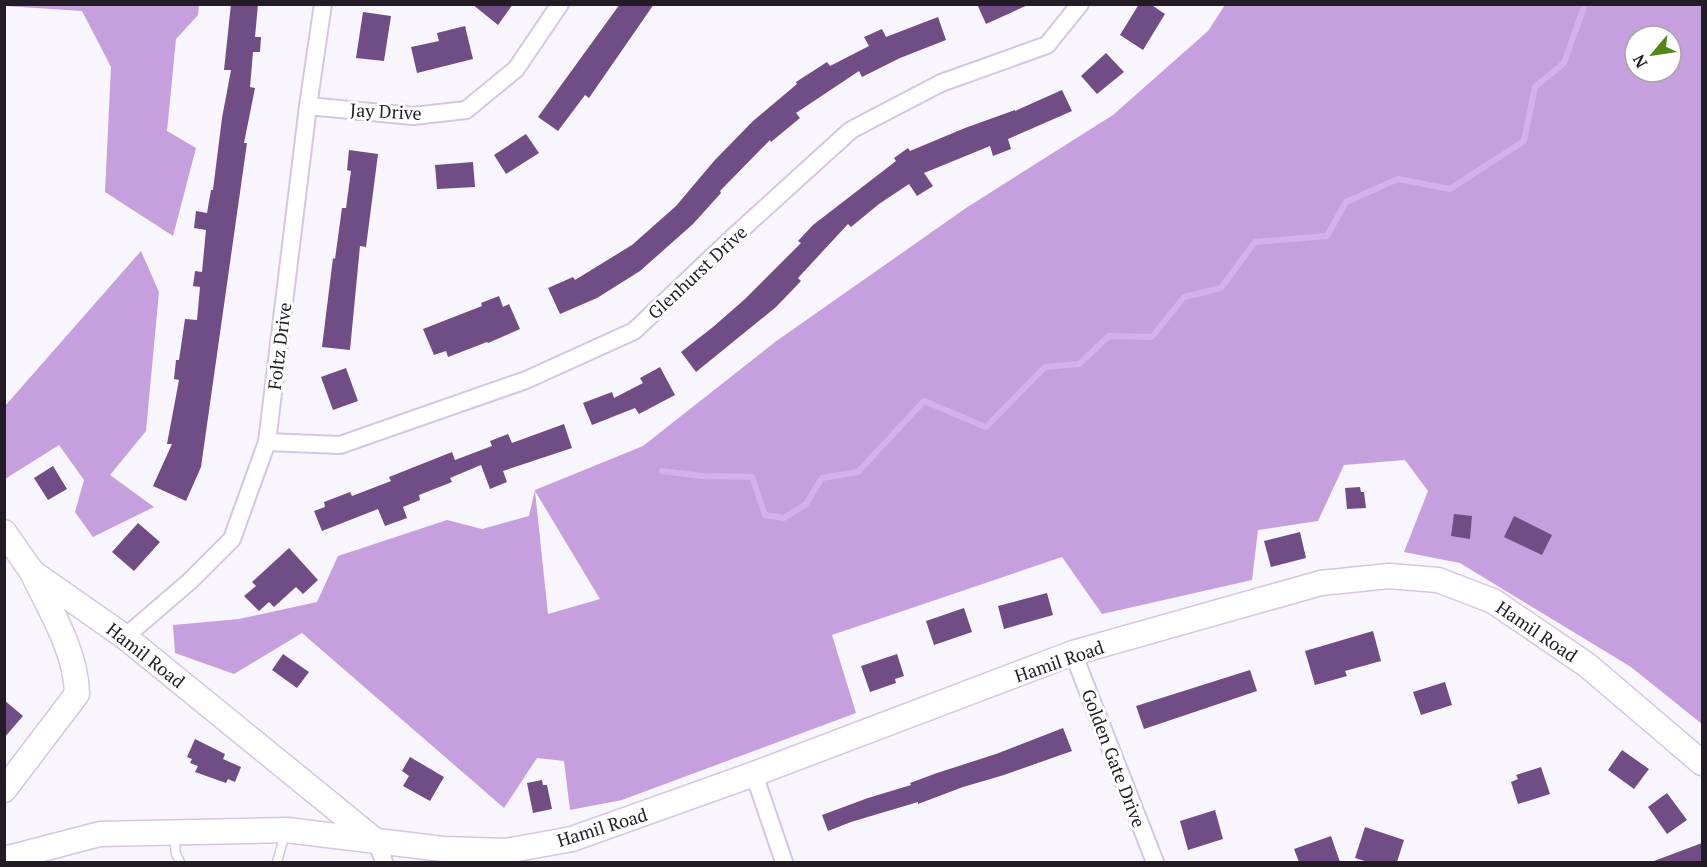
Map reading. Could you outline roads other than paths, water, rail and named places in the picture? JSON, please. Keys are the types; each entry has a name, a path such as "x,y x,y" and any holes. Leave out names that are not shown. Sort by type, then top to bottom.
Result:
{"street":[{"name":"Foltz Drive","path":"126,637 190,581 232,539 267,442 308,106 323,4"},
{"name":"Jay Drive","path":"308,106 413,116 466,110 516,69 560,4"},
{"name":"Glenhurst Drive","path":"267,442 340,445 526,380 634,331 851,130 941,83 1047,45 1080,4"},
{"name":"Hamil Road","path":"4,532 32,572 126,637 380,852"},
{"path":"4,790 77,694 77,676 70,651 32,572"},
{"name":"Hamil Road","path":"4,859 100,834 286,830 380,852 443,849 506,851 572,839 754,774 1074,653 1321,583 1389,576 1438,580 1493,601 1587,665 1702,763"},
{"name":"Golden Gate Drive","path":"1074,653 1155,862"},
{"path":"754,774 784,862"}],"lane":[{"path":"277,862 286,830"},
{"path":"173,833 176,854 180,862"}],"waterway":[{"path":"662,471 703,476 752,477 765,515 784,518 806,504 822,478 858,472 924,401 986,427 1045,367 1079,364 1109,336 1152,337 1184,297 1221,288 1255,242 1327,236 1346,202 1398,179 1450,189 1524,141 1535,87 1564,63 1585,4"}]}
